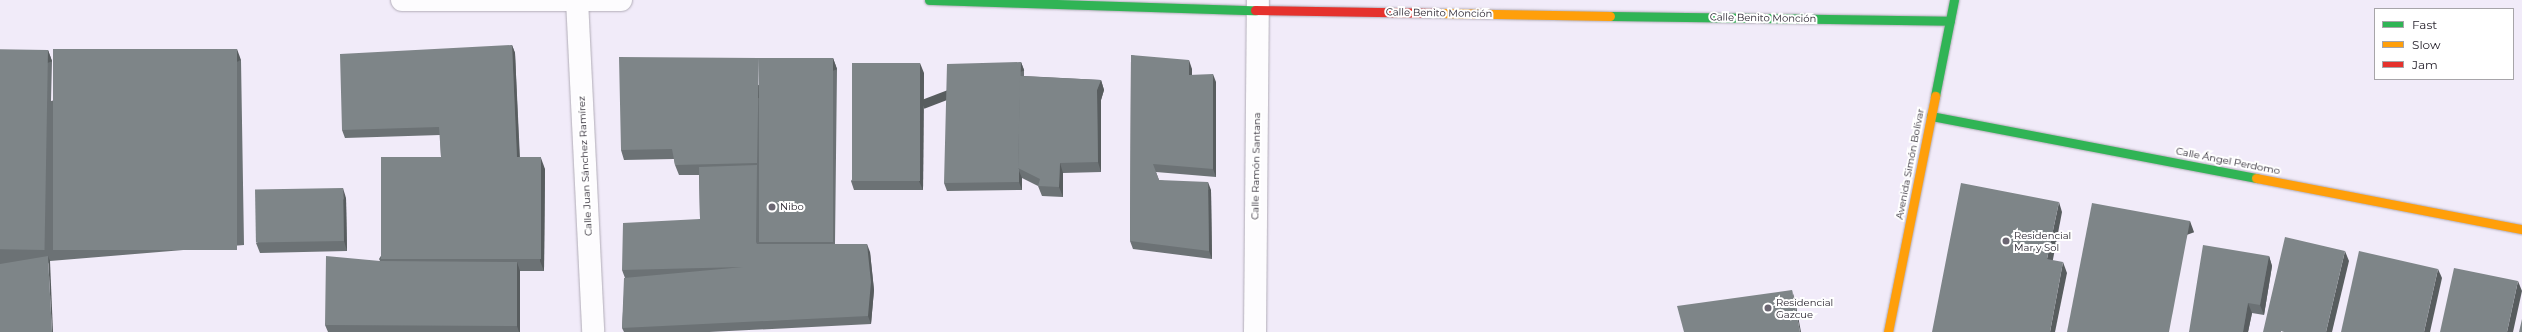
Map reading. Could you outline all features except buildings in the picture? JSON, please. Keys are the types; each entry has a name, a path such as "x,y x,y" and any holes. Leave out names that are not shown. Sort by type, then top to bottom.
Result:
{"street":[{"path":"402,0 621,0"},
{"name":"Calle Benito Monción","path":"929,0 1258,5 1950,21"},
{"name":"Avenida Simón Bolívar","path":"1888,332 1954,0"},
{"name":"Calle Juan Sánchez Ramírez","path":"577,1 593,332"},
{"name":"Calle Ramón Santana","path":"1255,332 1258,5"},
{"name":"Calle Ángel Perdomo","path":"1930,116 2522,229"}],"traffic: fast":[{"path":"929,0 1255,10"},
{"path":"1935,96 1954,0"},
{"path":"1610,16 1950,21"},
{"path":"1931,116 2256,178"}],"traffic: slow":[{"path":"1439,13 1610,16"},
{"path":"1888,332 1935,96"},
{"path":"2256,178 2522,229"}],"traffic: jam":[{"path":"1255,10 1439,13"}],"place":[{"name":"Nibo","path":"772,207"},
{"name":"Residencial Mar y Sol","path":"2006,241"},
{"name":"Residencial Gazcue","path":"1768,308"}]}
